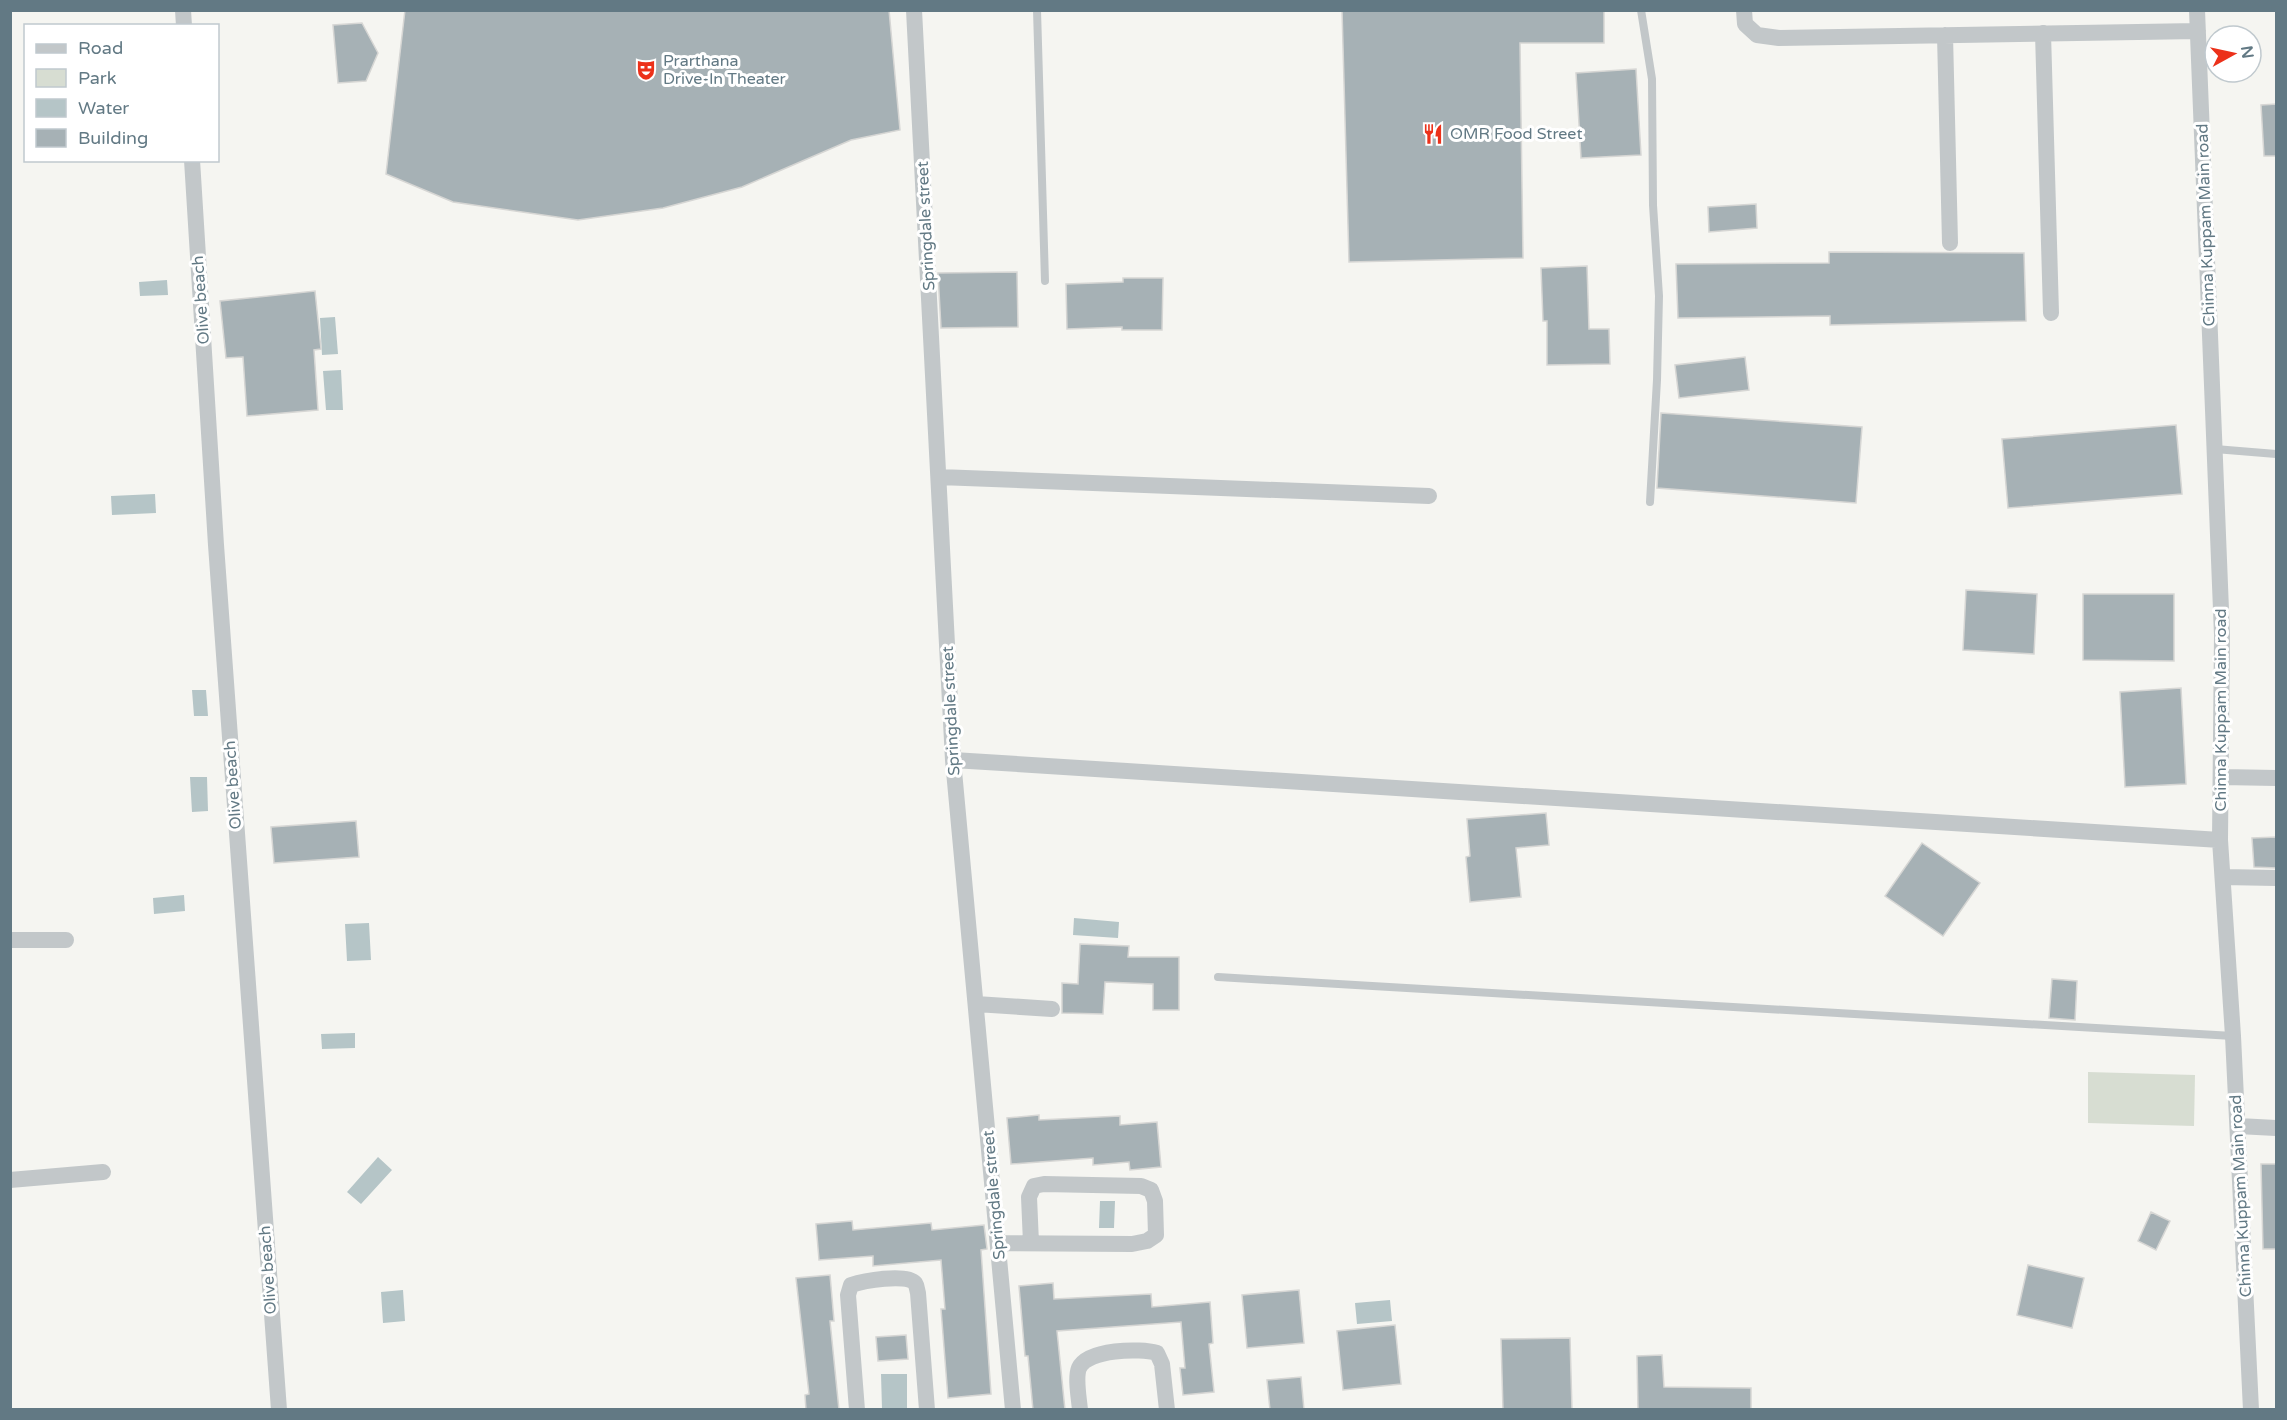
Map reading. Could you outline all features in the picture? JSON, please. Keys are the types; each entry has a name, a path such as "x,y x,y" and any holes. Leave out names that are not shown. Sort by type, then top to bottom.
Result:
{"street":[{"name":"Springdale street","path":"914,10 953,760 1013,1410"},
{"path":"1744,10 1745,24 1757,35 1779,38 2198,31"},
{"name":"Chinna Kuppam Main road","path":"2197,10 2222,635 2220,840 2238,1126 2251,1410"},
{"path":"2043,33 2051,313"},
{"path":"1945,35 1950,243"},
{"name":"Olive beach","path":"192,162 216,545 279,1410"},
{"path":"939,477 1429,496"},
{"path":"953,760 2220,840"},
{"path":"2222,777 2277,778"},
{"path":"2223,877 2277,878"},
{"path":"10,940 66,940"},
{"path":"976,1004 1052,1009"},
{"path":"2238,1126 2277,1128"},
{"path":"10,1180 103,1172"},
{"path":"998,1243 1132,1244 1148,1241 1156,1235 1155,1201 1151,1190 1141,1186 1044,1184 1034,1186 1029,1197 1031,1243"},
{"path":"857,1410 848,1295 850,1285 861,1281 905,1278 915,1283 918,1293 927,1410"},
{"path":"1080,1410 1078,1370 1084,1361 1094,1355 1146,1349 1157,1353 1162,1365 1167,1410"}],"lane":[{"path":"1037,10 1045,280"},
{"path":"1641,10 1652,79 1653,205 1659,296 1658,380 1650,502"},
{"path":"2214,449 2277,454"},
{"path":"1218,977 2233,1036"}],"green space":[{"path":"2088,1072 2195,1075 2194,1126 2088,1123"}],"water":[{"path":"167,280 168,295 140,296 139,282"},
{"path":"335,317 338,354 322,355 320,318"},
{"path":"341,370 343,410 326,410 323,371"},
{"path":"155,494 156,513 112,515 111,496"},
{"path":"192,690 206,690 208,716 194,716"},
{"path":"190,777 207,777 208,811 192,812"},
{"path":"184,895 185,911 154,914 153,898"},
{"path":"1074,918 1119,922 1118,938 1073,935"},
{"path":"369,923 371,960 347,961 345,924"},
{"path":"355,1033 355,1048 322,1049 321,1034"},
{"path":"378,1157 392,1170 361,1204 347,1192"},
{"path":"1100,1201 1115,1201 1114,1228 1099,1228"},
{"path":"403,1290 405,1321 383,1323 381,1292"},
{"path":"1390,1300 1392,1321 1357,1324 1355,1303"},
{"path":"881,1374 907,1374 907,1409 882,1409"}],"building":[{"name":"Prarthana Drive-In Theater","path":"405,10 889,10 900,130 851,140 742,187 663,208 578,220 453,202 386,174"},
{"name":"OMR Food Street","path":"1342,10 1604,10 1604,43 1520,43 1523,258 1349,262"},
{"path":"362,23 378,53 366,81 338,83 333,25"},
{"path":"1636,69 1641,155 1581,158 1576,73"},
{"path":"2277,104 2277,156 2264,156 2261,105"},
{"path":"1756,204 1757,228 1709,232 1708,207"},
{"path":"1829,252 2024,253 2026,321 1830,325 1830,316 1678,318 1676,264 1829,263"},
{"path":"1587,266 1589,329 1609,329 1610,364 1547,365 1547,321 1543,321 1541,268"},
{"path":"1017,272 1018,327 941,328 938,273"},
{"path":"1123,278 1163,278 1162,330 1122,330 1122,327 1067,329 1066,284 1123,282"},
{"path":"315,291 321,349 314,350 318,410 247,416 243,357 226,358 220,301"},
{"path":"1745,357 1749,390 1679,398 1675,365"},
{"path":"1661,413 1862,427 1856,503 1657,488"},
{"path":"2176,425 2182,494 2008,508 2002,439"},
{"path":"1966,590 2037,594 2034,654 1963,650"},
{"path":"2083,594 2174,594 2174,661 2083,660"},
{"path":"2181,688 2186,784 2125,787 2120,692"},
{"path":"1546,813 1549,845 1516,848 1521,897 1470,902 1466,857 1470,856 1467,819"},
{"path":"356,821 359,857 274,863 271,827"},
{"path":"2277,837 2277,868 2254,867 2252,838"},
{"path":"1922,843 1980,883 1943,936 1885,896"},
{"path":"1080,944 1129,946 1128,957 1179,957 1179,1010 1153,1010 1153,984 1105,982 1103,1014 1062,1013 1062,983 1078,984"},
{"path":"2052,979 2077,981 2075,1020 2049,1018"},
{"path":"1039,1115 1039,1120 1120,1116 1120,1125 1157,1122 1161,1167 1130,1170 1129,1162 1093,1165 1093,1158 1011,1164 1007,1118"},
{"path":"2261,1164 2277,1164 2277,1249 2263,1249"},
{"path":"2151,1212 2170,1221 2156,1250 2138,1241"},
{"path":"852,1221 853,1230 931,1223 932,1230 984,1225 987,1249 981,1250 991,1394 948,1398 941,1309 945,1309 941,1260 873,1266 873,1256 819,1260 816,1224"},
{"path":"2028,1265 2084,1278 2072,1328 2017,1315"},
{"path":"830,1275 834,1321 830,1321 839,1410 806,1410 805,1395 809,1394 796,1278"},
{"path":"1053,1283 1054,1299 1151,1294 1152,1307 1210,1302 1213,1343 1209,1344 1214,1392 1183,1395 1180,1368 1185,1368 1181,1322 1057,1331 1065,1410 1033,1410 1028,1356 1025,1356 1019,1286"},
{"path":"1299,1290 1304,1343 1247,1348 1242,1295"},
{"path":"1395,1325 1401,1384 1343,1390 1337,1331"},
{"path":"906,1335 908,1359 878,1361 876,1337"},
{"path":"1570,1338 1572,1410 1503,1410 1501,1339"},
{"path":"1662,1355 1664,1387 1751,1388 1751,1410 1638,1410 1637,1356"},
{"path":"1301,1377 1304,1410 1270,1410 1267,1380"}],"place":[{"name":"Prarthana Drive-In Theater","path":"646,70"},
{"name":"OMR Food Street","path":"1433,134"}]}
